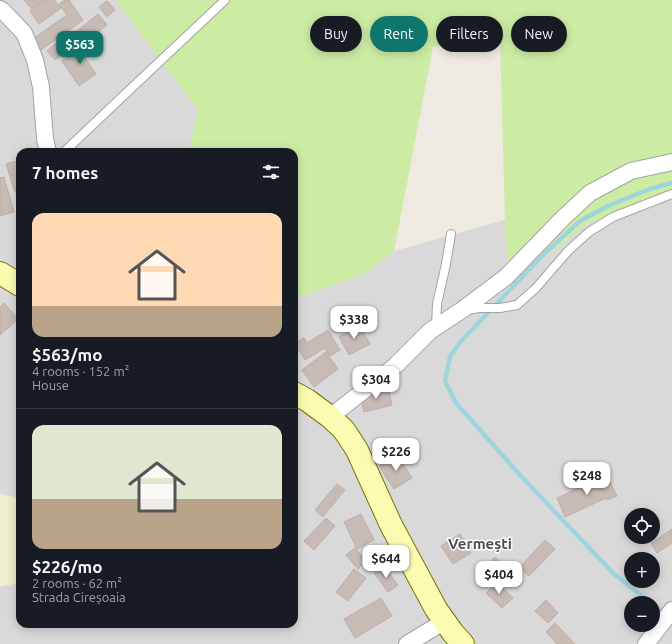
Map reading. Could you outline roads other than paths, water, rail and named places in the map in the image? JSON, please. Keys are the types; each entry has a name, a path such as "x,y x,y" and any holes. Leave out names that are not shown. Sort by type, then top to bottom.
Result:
{"street":[{"path":"0,9 24,32 35,60 41,86 47,148"},
{"path":"330,417 395,366 430,331 462,310 506,277 562,219 590,193 631,171 672,162"},
{"path":"0,273 16,283"},
{"path":"298,395 330,417 343,429 357,450 406,553 436,609 463,644"},
{"path":"646,644 667,616"},
{"path":"408,644 445,621"}],"lane":[{"path":"68,148 225,0"},
{"path":"462,310 500,308 518,305 536,288 568,251 588,232 613,217 672,194"},
{"path":"436,327 438,304 451,234"}],"waterway":[{"path":"642,596 614,574 520,475 456,403 445,381 450,357 461,341 544,254 580,221 610,205 650,189 672,183"},
{"path":"660,610 666,615"}],"district":[{"name":"Vermești","path":"480,544"}]}
